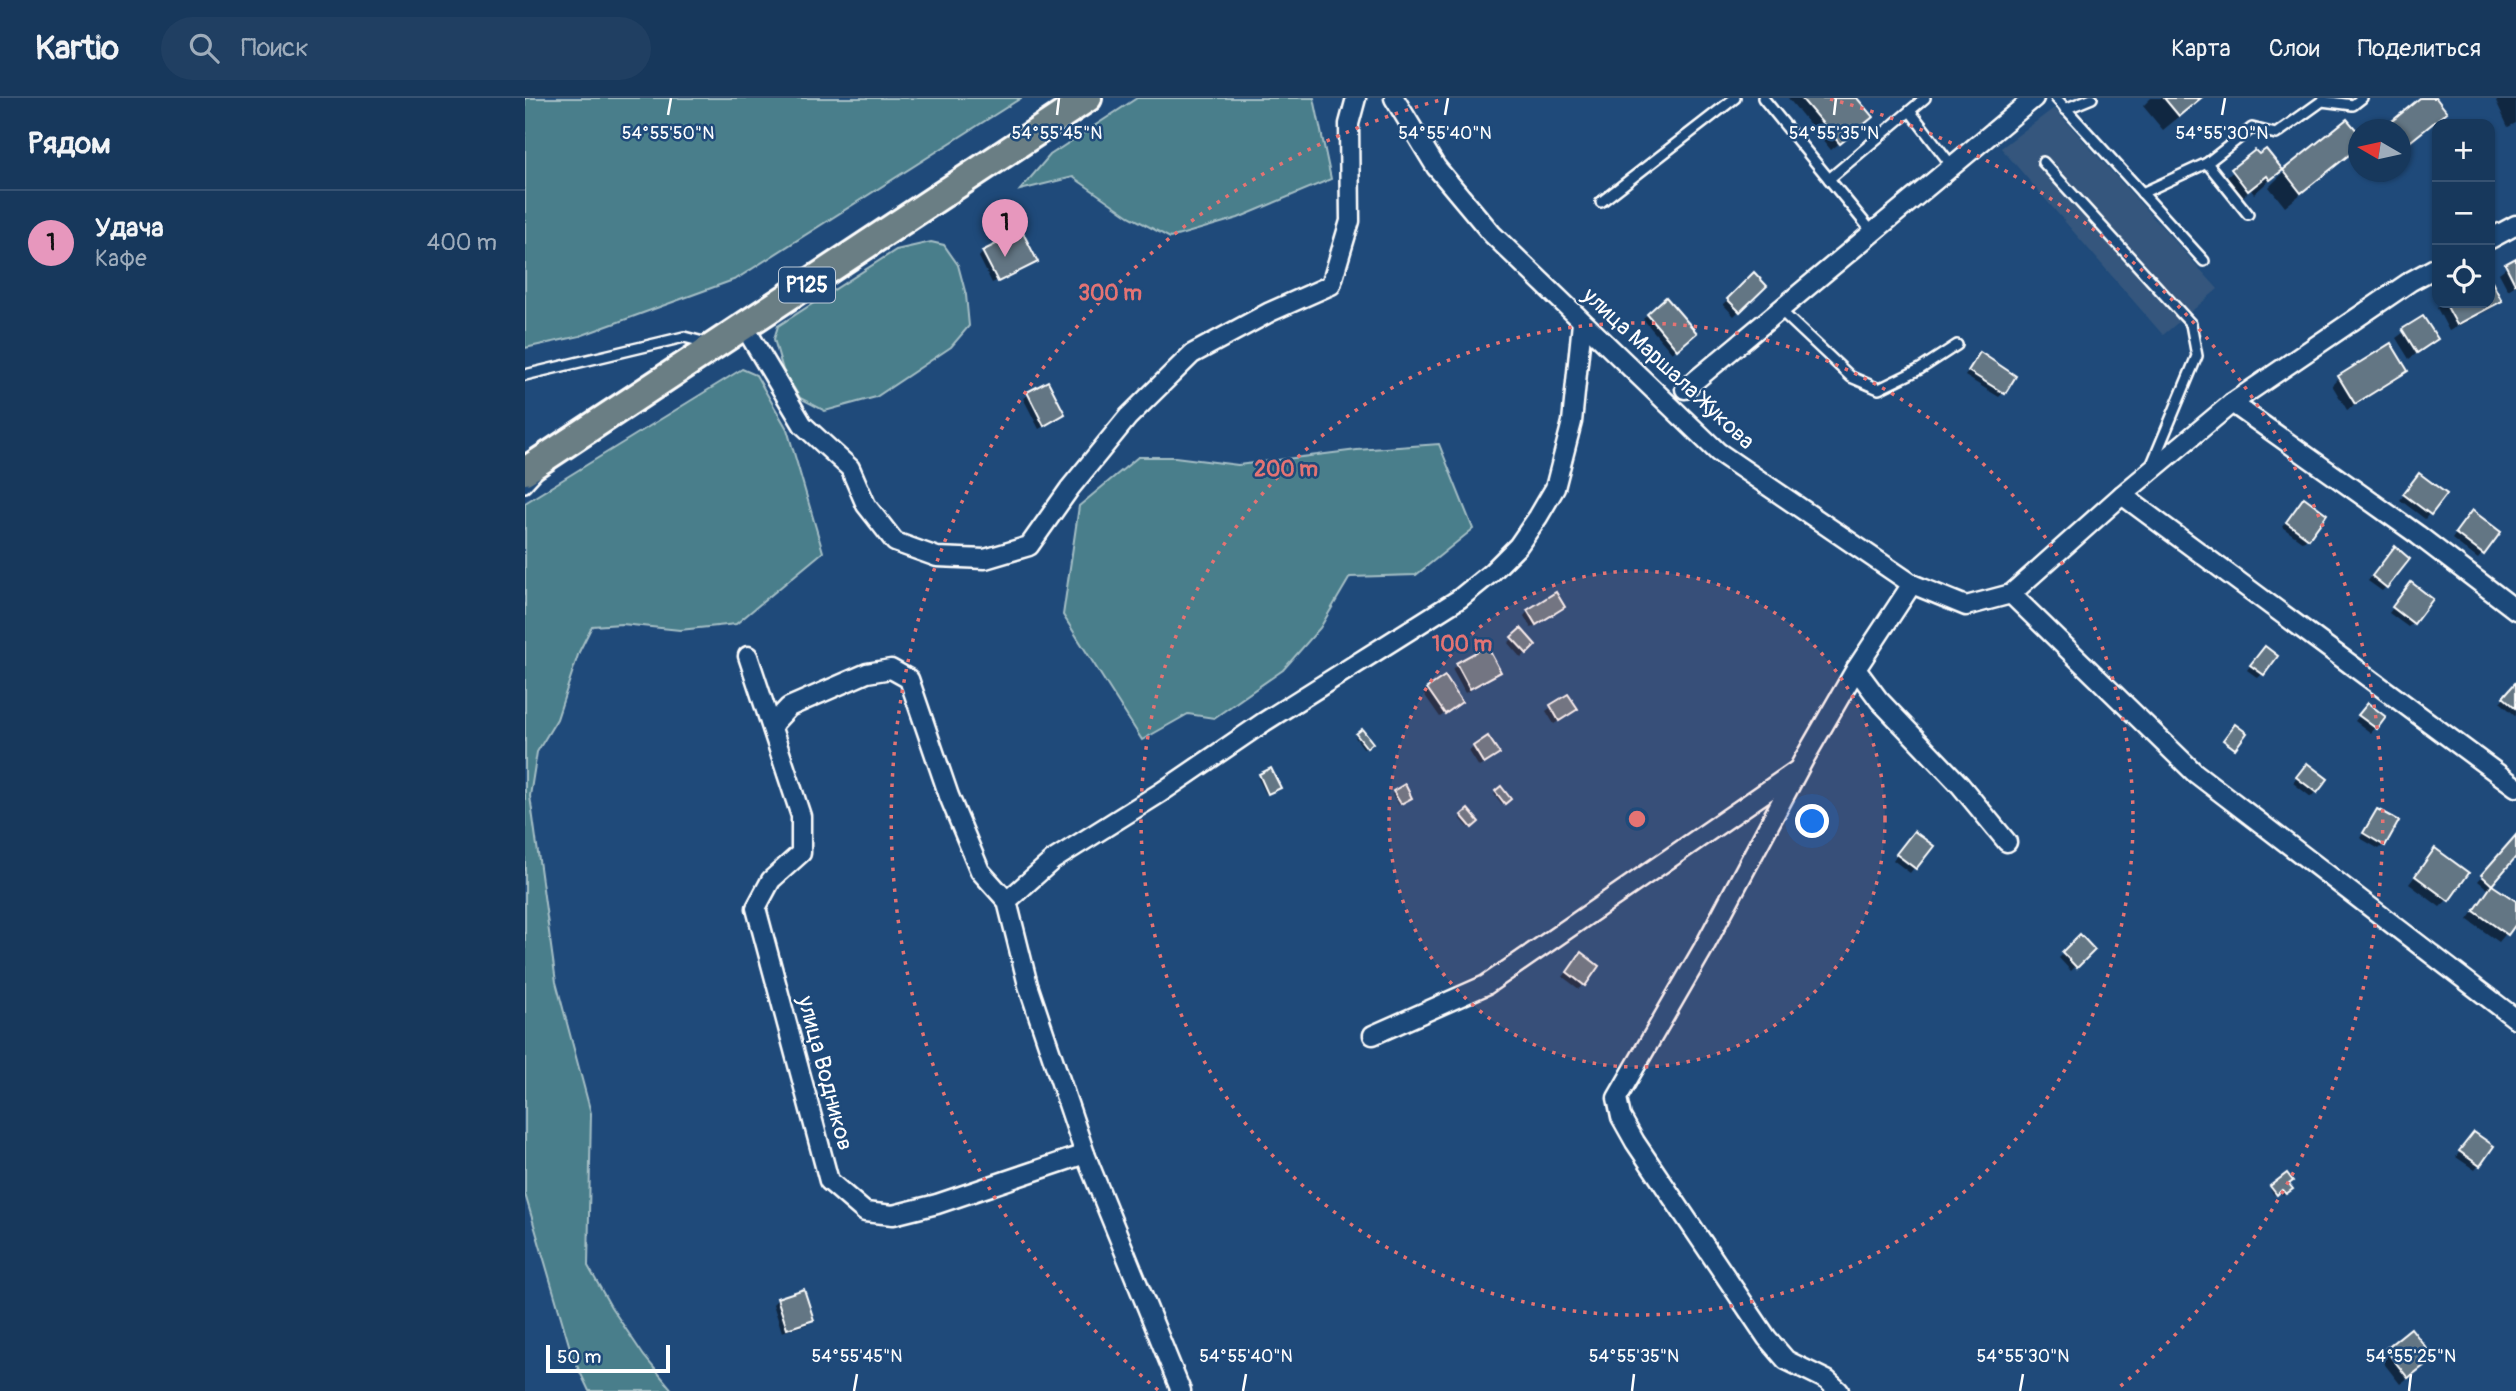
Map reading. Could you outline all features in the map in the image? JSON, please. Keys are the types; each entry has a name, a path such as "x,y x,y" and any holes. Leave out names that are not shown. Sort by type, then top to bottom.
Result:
{"main road":[{"name":"Р125","path":"525,471 1088,98"}],"street":[{"path":"744,326 803,425 850,468 866,505 895,542 937,557 985,559 1029,546 1070,488 1128,417 1192,354 1270,312 1331,285 1350,220 1349,124 1356,98"},
{"name":"улица Маршала Жукова","path":"1394,98 1436,167 1492,234 1718,452 1912,584 1966,606 2011,594"},
{"path":"1685,389 2030,99"},
{"path":"2495,236 2516,225"},
{"path":"2432,270 2411,281 2232,403 2122,495 2011,594 2194,772 2516,1019"},
{"path":"1007,901 1053,860 1459,599 1492,573 1518,546 1555,488 1572,422 1583,323"},
{"path":"2232,403 2418,535 2516,610"},
{"path":"2122,495 2516,787"},
{"path":"1839,1391 1827,1380 1786,1360 1767,1338 1635,1142 1621,1117 1617,1098 1856,669 1912,584"},
{"name":"улица Водников","path":"748,656 801,816 801,853 771,880 756,908 829,1181 865,1212 893,1215 937,1204 1085,1154"},
{"path":"772,725 789,707 867,673 891,669 909,679 950,796 980,871 1007,901 1028,985 1085,1154 1181,1391"},
{"path":"1856,669 1879,700 1960,785 2007,842"},
{"path":"1373,1035 1486,985 1799,769"}],"lane":[{"path":"1601,202 1735,98"},
{"path":"1763,98 1873,233"},
{"path":"1829,178 1925,98"},
{"path":"2056,98 2204,261"},
{"path":"2065,109 2092,98"},
{"path":"2143,193 2207,163 2252,128 2276,134 2322,101 2353,104 2362,98"},
{"path":"1910,111 1952,166"},
{"path":"2043,162 2191,324 2197,356 2149,472"},
{"path":"2207,163 2248,214"},
{"path":"1780,310 1851,377 1879,389 1920,369 1957,345"},
{"path":"525,375 684,337 715,345"},
{"path":"525,460 563,446"},
{"path":"525,487 563,446"}],"shaded area":[{"path":"2054,108 2218,289 2163,335 2001,148"}],"green space":[{"path":"525,98 1021,98 736,279 580,336 525,348"},
{"path":"1137,98 1314,98 1331,179 1238,218 1170,238 1129,216 1073,177 1020,190 1050,155"},
{"path":"931,242 944,245 958,265 966,295 969,326 951,347 876,397 825,411 800,398 783,370 774,339 778,326 896,250"},
{"path":"742,369 756,375 787,429 823,552 736,624 680,630 622,624 592,626 579,652 557,719 537,752 530,796 556,982 591,1113 588,1266 611,1307 644,1356 673,1391 589,1391 572,1355 525,1194 525,503"},
{"path":"1439,444 1473,529 1416,575 1350,577 1320,628 1283,670 1214,718 1188,714 1142,740 1063,615 1079,506 1138,457 1175,457 1238,465 1357,450"}],"building":[{"path":"1801,98 1857,98 1873,117 1840,144"},
{"path":"2164,98 2201,98 2179,116"},
{"path":"2420,98 2436,98 2447,112 2438,119 2432,119 2432,124 2411,141 2411,119 2394,119"},
{"path":"2348,120 2348,156 2301,193 2283,170"},
{"path":"2266,149 2283,170 2270,180 2267,176 2248,191 2231,169 2255,150 2259,154"},
{"path":"1022,231 1038,262 998,282 982,251"},
{"path":"2516,258 2516,283 2515,284 2505,264"},
{"path":"1754,272 1767,286 1740,312 1727,299"},
{"path":"2495,288 2502,301 2495,305"},
{"path":"1666,297 1697,333 1677,350 1647,314"},
{"path":"2448,308 2489,308 2457,325"},
{"path":"2423,316 2438,339 2417,353 2402,329"},
{"path":"2391,343 2408,371 2355,404 2338,376"},
{"path":"1980,352 2016,376 2005,394 1968,371"},
{"path":"1048,381 1065,414 1044,426 1027,392"},
{"path":"2419,473 2447,494 2431,515 2403,494"},
{"path":"2304,497 2327,514 2309,539 2286,522"},
{"path":"2472,510 2501,532 2484,555 2455,533"},
{"path":"2395,546 2410,559 2387,588 2372,576"},
{"path":"2411,582 2433,599 2414,624 2392,607"},
{"path":"1556,592 1565,607 1536,625 1527,610"},
{"path":"1521,628 1536,645 1527,654 1511,637"},
{"path":"1487,646 1501,672 1470,689 1456,663"},
{"path":"2265,646 2278,656 2264,675 2250,665"},
{"path":"1445,676 1462,702 1445,714 1427,688"},
{"path":"2516,682 2516,708 2503,697"},
{"path":"1568,694 1578,709 1559,721 1550,705"},
{"path":"2368,703 2386,717 2377,729 2358,715"},
{"path":"2235,724 2247,733 2235,749 2223,740"},
{"path":"1362,729 1373,743 1367,748 1356,734"},
{"path":"1488,736 1500,754 1484,764 1473,746"},
{"path":"2307,763 2328,779 2317,793 2296,777"},
{"path":"1271,768 1281,788 1268,794 1259,774"},
{"path":"1405,784 1412,798 1401,804 1393,791"},
{"path":"1501,786 1511,799 1505,804 1495,791"},
{"path":"1468,809 1479,822 1472,828 1461,815"},
{"path":"2377,809 2399,821 2385,846 2363,833"},
{"path":"1914,831 1934,846 1916,869 1896,854"},
{"path":"2516,835 2516,857 2492,885 2481,875"},
{"path":"2435,848 2469,873 2449,901 2415,876"},
{"path":"2492,885 2516,901 2516,924 2508,935 2474,911"},
{"path":"2080,934 2095,950 2077,968 2062,952"},
{"path":"1581,952 1599,966 1585,986 1567,972"},
{"path":"2474,1132 2494,1146 2480,1166 2459,1151"},
{"path":"2287,1173 2293,1181 2289,1184 2293,1189 2286,1194 2282,1190 2277,1195 2270,1186"},
{"path":"804,1289 814,1320 787,1329 777,1298"},
{"path":"2411,1328 2434,1358 2408,1378 2385,1349"}],"place":[{"name":"Удача","path":"1005,257"}]}
